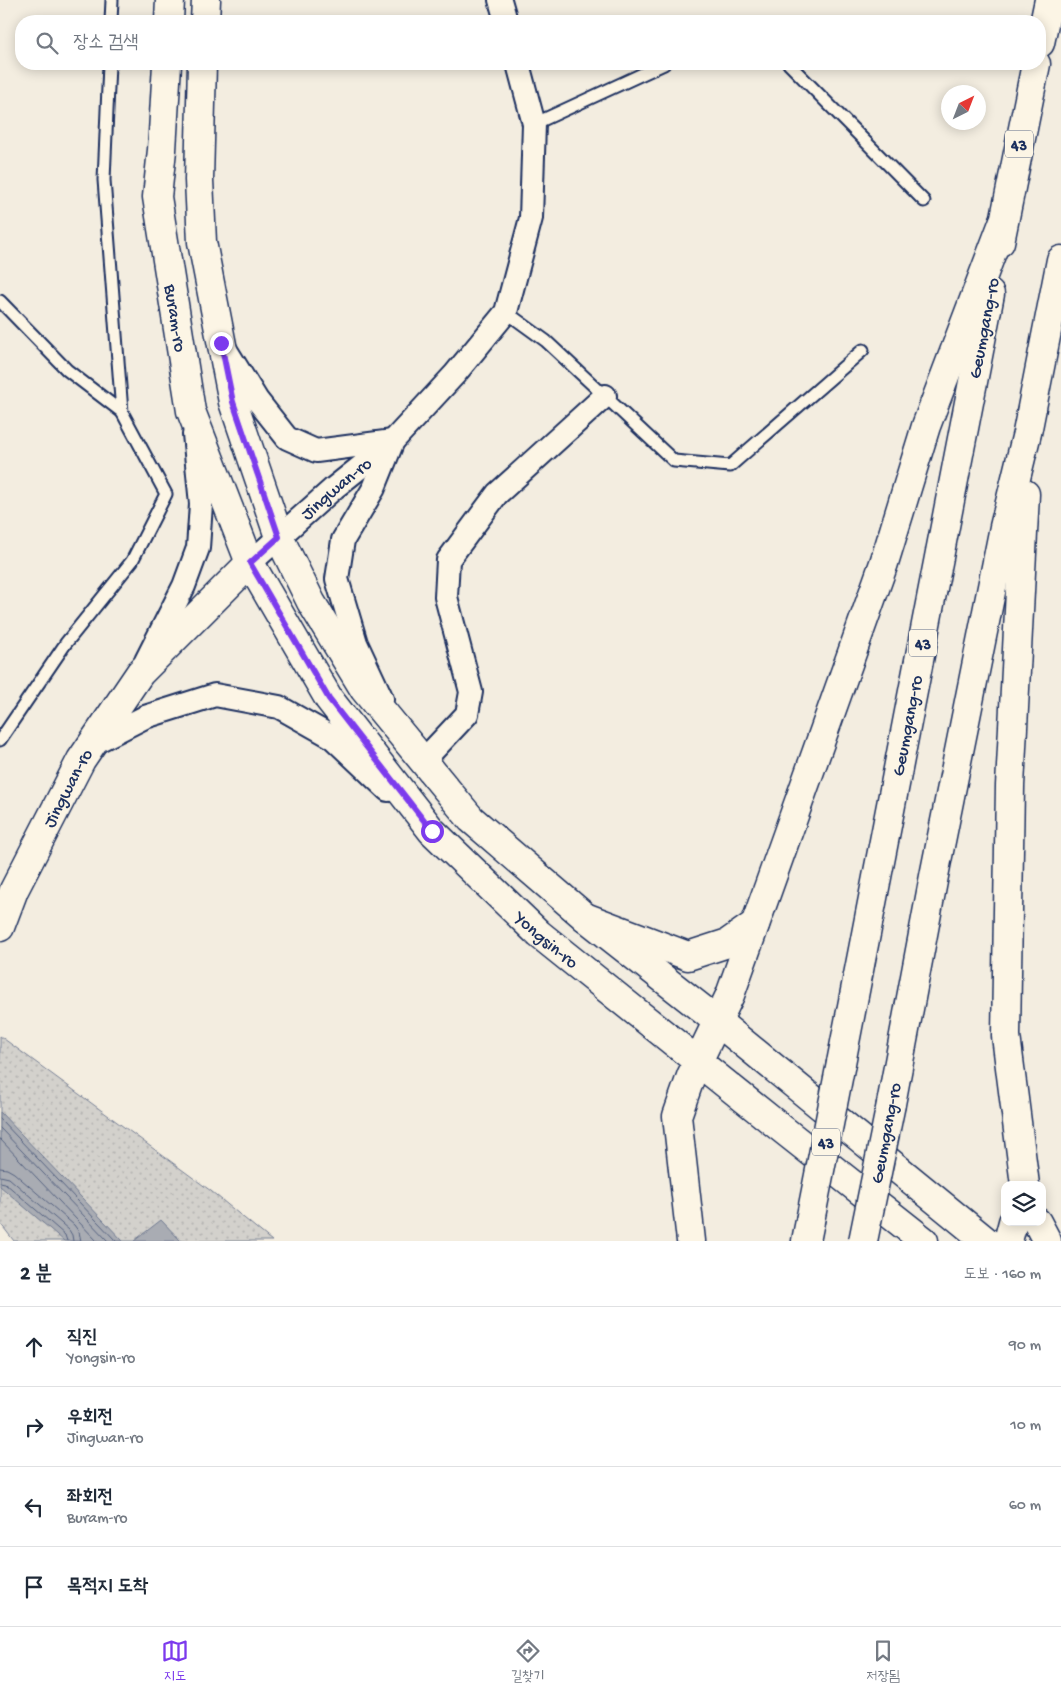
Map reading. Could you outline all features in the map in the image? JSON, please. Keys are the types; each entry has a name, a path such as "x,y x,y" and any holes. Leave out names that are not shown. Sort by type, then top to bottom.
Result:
{"main road":[{"path":"169,15 170,0"},
{"path":"205,15 206,0"},
{"path":"1045,15 1048,0"},
{"name":"Buram-ro","path":"167,70 157,197 191,411 250,563"},
{"path":"202,70 199,170 202,242 233,402 279,537 310,602 364,689 471,818 585,917 986,1241"},
{"name":"Geumgang-ro","path":"808,1231 1003,223 1035,70"},
{"path":"691,1241 677,1116 698,1061 730,995 884,563 926,426 1003,223"},
{"name":"Geumgang-ro","path":"863,1241 892,1104 934,876 1002,536 1027,433 1061,260"},
{"path":"1024,1181 1006,1036 1010,786 1027,433"},
{"name":"Jingwan-ro","path":"0,927 14,890 81,760 140,673 250,563"},
{"name":"Yongsin-ro","path":"250,563 329,699 432,831 539,934 924,1241"},
{"path":"585,917 688,956 728,943 755,924"},
{"path":"1008,1241 1012,1226"},
{"path":"1039,1226 1047,1241"}],"street":[{"path":"500,0 504,15"},
{"name":"Jingwan-ro","path":"250,563 334,488 393,441 455,374 506,312 530,218 534,124 520,70"},
{"path":"221,343 257,400 287,438 316,451 393,441 374,488 343,540 337,579 356,644 394,725"},
{"path":"423,761 468,714 472,692 446,598 448,560 497,494 605,396"},
{"path":"140,673 184,586 198,548 201,504 191,411"},
{"path":"92,744 145,717 215,695 279,707 332,737 432,831"}],"lane":[{"path":"111,15 112,0"},
{"path":"0,740 66,643 132,561 166,494 122,412 104,180 109,70"},
{"path":"534,124 651,70"},
{"path":"795,70 924,200"},
{"path":"0,301 67,370 122,412"},
{"path":"506,312 546,341 674,461 730,466 863,350"}],"shaded area":[{"path":"0,1036 211,1191 272,1241 14,1241 0,1223"}],"water":[{"path":"0,1112 123,1241 64,1241 0,1186"},
{"path":"161,1220 181,1241 134,1241"}],"route":[{"path":"221,343 233,402 279,537 250,563 329,699 432,831"}]}
